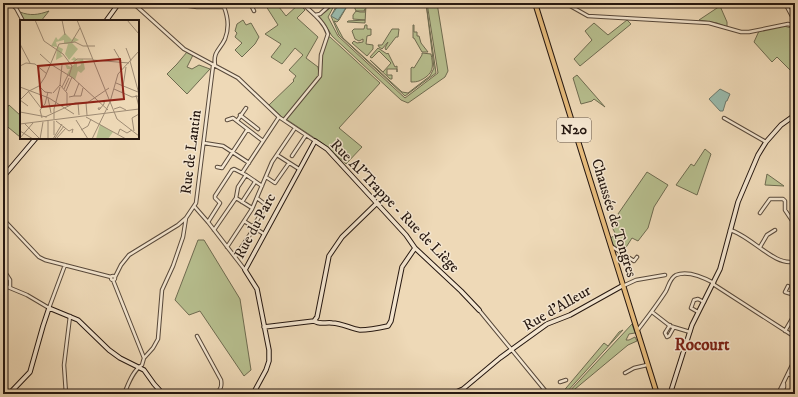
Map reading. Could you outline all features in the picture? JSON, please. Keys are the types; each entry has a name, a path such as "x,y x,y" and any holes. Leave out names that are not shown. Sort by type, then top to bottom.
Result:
{"main road":[{"name":"Chaussée de Tongres","path":"535,3 656,394"}],"street":[{"path":"10,3 16,8 22,20"},
{"path":"107,20 119,3"},
{"name":"Rue Al'Trappe - Rue de Liège","path":"133,3 184,49 238,78 279,117 327,149 406,235 415,248 478,310"},
{"path":"168,3 197,7 224,7 230,3"},
{"path":"250,3 254,11"},
{"path":"284,120 320,76 321,55 328,34 316,15 302,3"},
{"path":"316,15 320,14 332,3"},
{"path":"565,3 588,16 709,23 741,32 749,32 788,24 795,26"},
{"path":"785,3 795,22"},
{"name":"Rue de Lantin","path":"113,278 129,255 178,225 186,218 197,199 214,57 225,39 228,28 227,16 224,7"},
{"path":"236,120 246,108"},
{"path":"670,394 698,312 714,284 720,269 742,191 758,155 766,142 781,125 795,115"},
{"path":"240,116 258,129"},
{"path":"242,173 279,117"},
{"path":"227,120 232,118 236,120 263,141"},
{"path":"724,118 766,142"},
{"path":"227,247 252,209 272,162 295,128"},
{"path":"217,167 220,169 222,168 247,130"},
{"path":"292,156 306,135"},
{"path":"3,177 35,139"},
{"name":"Rue du Parc","path":"253,394 269,361 269,350 257,289 245,270 315,141"},
{"path":"204,143 221,145 249,163"},
{"path":"277,155 299,170"},
{"path":"266,178 274,183 276,182 289,163"},
{"path":"208,222 220,203 214,198 232,169 242,173 262,186"},
{"path":"214,230 236,198 238,187 246,176"},
{"path":"242,202 255,182"},
{"path":"236,198 252,209"},
{"path":"253,226 266,205 257,198"},
{"path":"760,213 770,199 783,199 785,201 785,210 795,225"},
{"path":"314,321 318,312 329,256 342,237 376,204"},
{"path":"194,206 245,270"},
{"path":"792,220 795,217"},
{"path":"124,394 139,367 142,365 144,358 153,348 158,339 162,290 174,266 183,237 186,218"},
{"path":"3,219 39,257 113,278 129,323 144,358"},
{"path":"244,221 264,234"},
{"path":"730,230 736,232 783,261 795,261"},
{"path":"760,247 767,236 775,230"},
{"path":"235,257 251,233"},
{"path":"610,246 619,250 634,261 637,257"},
{"path":"264,327 314,321 322,324 333,322 359,330 388,326 402,267 415,248"},
{"path":"10,394 30,372 43,326 65,265"},
{"path":"3,269 10,280 10,287"},
{"path":"622,286 636,280 665,274"},
{"path":"637,331 652,312 674,276 695,275 714,284 795,337"},
{"path":"3,285 10,287 49,308 78,320 109,350 120,358 144,370 154,384 164,394"},
{"name":"Rue d'Alleur","path":"452,394 463,389 486,369 547,324 570,316 622,286"},
{"path":"788,286 785,292 795,295"},
{"path":"698,312 691,308 694,300 698,299 704,302"},
{"path":"785,331 792,319 795,309"},
{"path":"478,310 548,394"},
{"path":"652,312 670,325 690,332"},
{"path":"66,394 64,365 70,316"},
{"path":"670,325 665,333 667,337 674,327"},
{"path":"197,336 221,380 222,385 216,394"},
{"path":"780,394 782,386 795,359"},
{"path":"626,373 634,368 647,365"},
{"path":"788,374 795,377"},
{"path":"560,382 566,380"},
{"path":"780,394 783,390 784,384"},
{"path":"783,390 791,394"},
{"path":"320,394 347,394"}],"green space":[{"path":"264,3 283,3 279,7 286,16 299,4 305,10 297,18 318,37 306,58 318,67 319,75 284,119 269,105 294,81 293,80 296,76 289,70 303,55 295,48 282,64 271,57 281,44 265,34 278,25"},
{"path":"338,3 340,3 338,5 347,6 347,3 349,3 339,20 337,22 334,21 343,38 402,92 408,93 430,76 434,68 426,3 436,73 405,96 339,35 331,16"},
{"path":"379,3 379,6 366,5 365,23 347,22 365,20 353,19 353,15 356,11 353,4"},
{"path":"427,3 437,3 448,71 445,77 408,103 401,100 332,36 318,17 335,4 328,17 338,36 405,98 438,73"},
{"path":"720,6 727,22 727,27 717,23 699,20"},
{"path":"49,11 42,20 24,20 20,12 27,14"},
{"path":"243,20 246,25 251,23 259,37 255,44 242,57 235,50 242,43 235,37 237,33 235,31 237,24"},
{"path":"627,20 631,24 580,66 574,59 592,40 585,31 594,23 608,35"},
{"path":"365,25 367,25 367,29 371,29 371,35 367,36 366,44 373,45 373,49 367,56 352,43 354,41 357,43 363,42 363,39 359,41 355,39 352,31 354,29 364,29"},
{"path":"413,25 414,32 417,32 417,36 419,36 421,43 428,52 422,52 413,38"},
{"path":"784,26 795,29 795,75 777,57 772,62 754,42 759,31"},
{"path":"392,29 399,29 398,37 396,37 386,50 385,48 388,42 382,49 378,45 382,45"},
{"path":"328,37 330,37 380,83 339,128 362,147 346,164 322,143 286,119 321,77 322,54"},
{"path":"378,48 387,54 388,53 395,67 397,66 397,69 387,69 387,75 392,75 392,79 390,79 370,60 383,72 391,63 379,51 372,58 370,57"},
{"path":"187,52 193,55 187,67 192,69 199,65 210,69 187,94 167,74"},
{"path":"422,53 431,54 432,70 426,77 411,82 411,68 414,68"},
{"path":"577,75 605,107 594,99 581,104 573,78"},
{"path":"9,105 20,115 20,137 3,123 3,113"},
{"path":"705,149 711,154 697,195 676,185 691,164 694,166"},
{"path":"647,172 668,185 654,207 648,228 638,241 632,238 623,252 613,245 610,238 616,235 612,227 620,216 618,214"},
{"path":"767,174 784,186 765,185"},
{"path":"198,240 204,240 240,299 251,370 244,376 200,311 189,315 175,300"},
{"path":"632,324 635,333 629,334 626,340 635,337 637,341 628,345 569,394 567,394"},
{"path":"623,330 565,394 561,394 604,343 608,346 619,332"}],"shaded area":[{"path":"340,3 347,3 347,6 338,20 331,16"},
{"path":"720,89 730,94 723,111 720,111 709,99"}],"waterway":[{"path":"7,3 17,12"}],"district":[{"name":"Rocourt","path":"702,345"}]}
